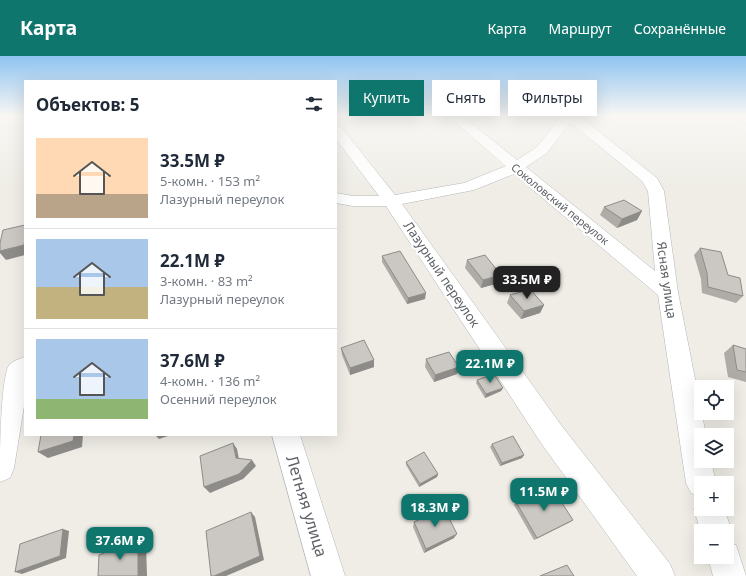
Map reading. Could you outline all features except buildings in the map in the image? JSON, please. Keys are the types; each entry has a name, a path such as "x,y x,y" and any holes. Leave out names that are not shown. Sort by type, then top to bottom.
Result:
{"street":[{"name":"Лазурный переулок","path":"343,139 391,201 551,434 658,576"},
{"name":"Соколовский переулок","path":"482,139 668,292"},
{"path":"337,198 353,201 391,201 468,187 516,167 542,150 551,139"},
{"name":"Ясная улица","path":"600,139 649,178 656,191 668,292 701,476"},
{"path":"0,468 17,372 24,368"},
{"name":"Летняя улица","path":"286,436 328,576"},
{"path":"726,564 730,576"}]}
